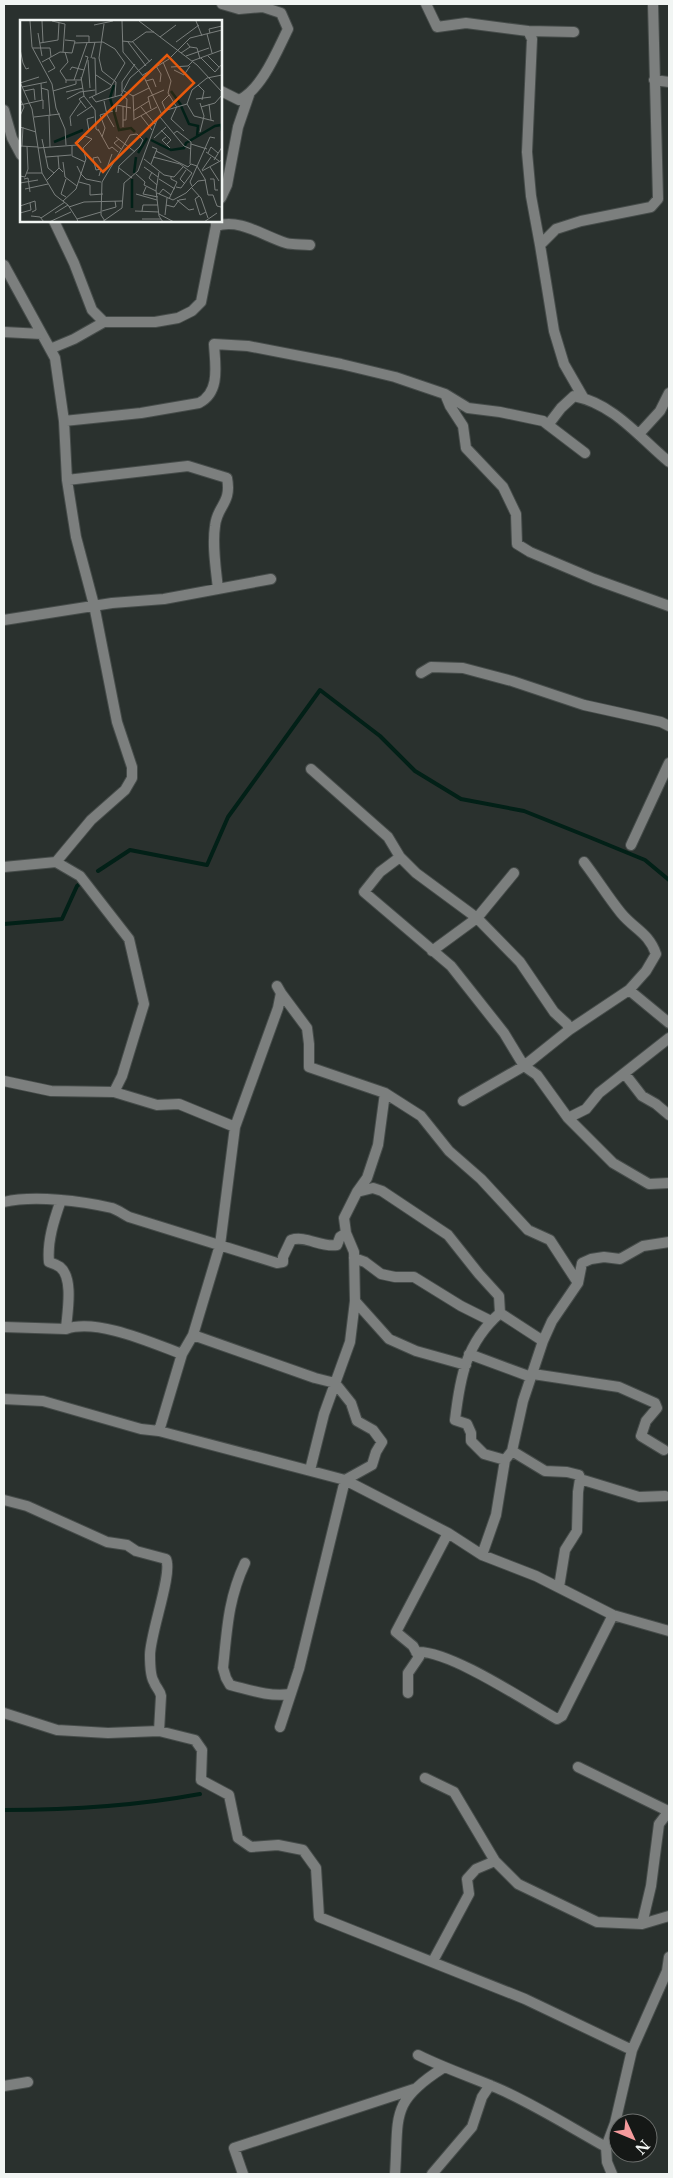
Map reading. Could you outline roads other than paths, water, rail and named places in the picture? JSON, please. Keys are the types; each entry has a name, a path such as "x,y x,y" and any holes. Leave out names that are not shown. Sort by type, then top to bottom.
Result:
{"street":[{"path":"222,4 239,9 263,7 281,13 288,29 273,60 249,95 238,126 227,185 222,196"},
{"path":"426,4 437,27 466,23 528,31 574,32"},
{"path":"540,245 556,229 581,221 651,207 658,199 653,4"},
{"path":"528,31 532,39 527,152 531,196 554,332 564,364 583,397"},
{"path":"654,80 669,82"},
{"path":"222,92 239,100 249,95"},
{"path":"4,110 12,138 20,153"},
{"path":"54,222 74,263 92,310 104,322"},
{"path":"50,349 74,339 104,322 155,322 178,318 192,311 201,302 216,223 226,222 260,231 286,243 310,245"},
{"path":"4,265 55,358 64,422 67,480 76,537 94,605 117,722 132,766 132,778 125,790 91,820 56,862"},
{"path":"4,332 42,334"},
{"path":"64,422 140,413 199,403 208,399 212,389 216,371 214,344 248,346 341,364 395,377 445,394 468,408 544,421 585,453"},
{"path":"639,434 660,410 669,393"},
{"path":"445,394 450,406 464,426 466,448 503,487 516,514 517,544 530,552 669,606"},
{"path":"548,425 561,408 574,396 583,397 610,409 669,462"},
{"path":"67,480 188,466 227,478 230,492 215,524 214,543 218,589"},
{"path":"4,620 94,605 164,599 271,579"},
{"path":"421,673 432,667 463,668 512,681 584,705 661,722 669,726"},
{"path":"631,845 669,763"},
{"path":"311,769 388,837 400,858 416,873 477,918 520,962 554,1012 567,1024 569,1030"},
{"path":"400,858 380,872 364,892 451,966 504,1033 524,1066 537,1075 568,1118 613,1163 649,1184 669,1183"},
{"path":"4,867 56,862 80,876 129,938 144,1004 122,1076 114,1092"},
{"path":"463,1101 524,1066 569,1030 629,990 646,972 656,954 653,945 642,931 623,915 584,862"},
{"path":"432,951 477,918 514,873"},
{"path":"159,1431 182,1354 193,1335 220,1245 235,1127 278,1008 279,990 307,1028 309,1067 385,1093 421,1116 449,1151 481,1179 528,1230 550,1240 578,1283"},
{"path":"629,990 669,1023"},
{"path":"568,1118 586,1108 600,1093 669,1038"},
{"path":"625,1074 642,1096 656,1104 669,1115"},
{"path":"4,1081 51,1091 114,1092 157,1105 179,1104 235,1127"},
{"path":"310,1470 324,1414 350,1342 355,1301 354,1252 346,1233 344,1218 367,1178 378,1145 385,1093"},
{"path":"358,1192 374,1188 382,1191 448,1235 479,1274 500,1296 500,1312 471,1347 458,1392 455,1420 467,1424 471,1433 471,1442 484,1454 505,1460"},
{"path":"4,1202 14,1199 61,1200 114,1208 129,1217 277,1263 283,1262 283,1257 291,1240 298,1238 328,1247 337,1245 340,1237 346,1233"},
{"path":"61,1200 52,1227 48,1253 49,1262 60,1267 66,1277 69,1296 66,1329"},
{"path":"482,1555 496,1515 505,1460 512,1451 523,1401 543,1341 552,1321 578,1283 582,1263 604,1257 620,1259 643,1246 669,1242"},
{"path":"354,1258 365,1262 381,1274 395,1277 414,1277 461,1306 491,1321"},
{"path":"355,1301 389,1339 416,1351 466,1366"},
{"path":"500,1312 543,1341"},
{"path":"4,1327 66,1329 88,1327 129,1334 182,1354"},
{"path":"193,1335 315,1378 335,1383 351,1403 357,1421 373,1430 382,1442 376,1452 372,1465 345,1480 299,1669 280,1727"},
{"path":"469,1354 532,1376 619,1387 655,1404 657,1408 646,1421 642,1436 664,1450"},
{"path":"4,1398 43,1401 141,1429 159,1431 345,1480 448,1533 482,1555 536,1576 612,1614 669,1631"},
{"path":"512,1451 546,1471 567,1472 579,1475 580,1478 640,1498 665,1496"},
{"path":"559,1588 565,1550 577,1531 580,1478"},
{"path":"4,1500 27,1506 98,1538 166,1559 168,1563 167,1574 150,1655 152,1680 162,1696 159,1731"},
{"path":"408,1693 408,1673 419,1657 413,1646 396,1632 448,1533"},
{"path":"245,1563 235,1584 229,1607 223,1668 226,1678 230,1685 265,1694 277,1696 290,1694"},
{"path":"416,1652 432,1653 484,1675 557,1719 562,1716 612,1614"},
{"path":"4,1713 57,1730 108,1733 159,1731 195,1740 202,1750 201,1780 229,1795 238,1838 251,1847 278,1845 303,1850 316,1868 319,1917 434,1961 525,1999 632,2050"},
{"path":"578,1766 668,1811 659,1824 651,1886 642,1924"},
{"path":"425,1778 454,1792 495,1861 518,1884 597,1922 642,1924 669,1916"},
{"path":"434,1961 469,1894 467,1878 476,1869 495,1861"},
{"path":"612,2174 607,2162 606,2146 615,2123 632,2050 667,1972 669,1957"},
{"path":"418,2056 443,2068 454,2070 490,2085 606,2146"},
{"path":"395,2174 396,2124 407,2097 420,2082 443,2068"},
{"path":"4,2086 28,2082"},
{"path":"432,2174 472,2127 482,2098 490,2085"},
{"path":"243,2174 234,2148 414,2089"}],"waterway":[{"path":"98,871 130,850 207,865 228,817 320,690 380,736 415,771 461,799 524,811 645,860 669,880"},
{"path":"4,924 62,919 77,886 82,882"},
{"path":"4,1810 102,1806 151,1802 200,1794"}]}
